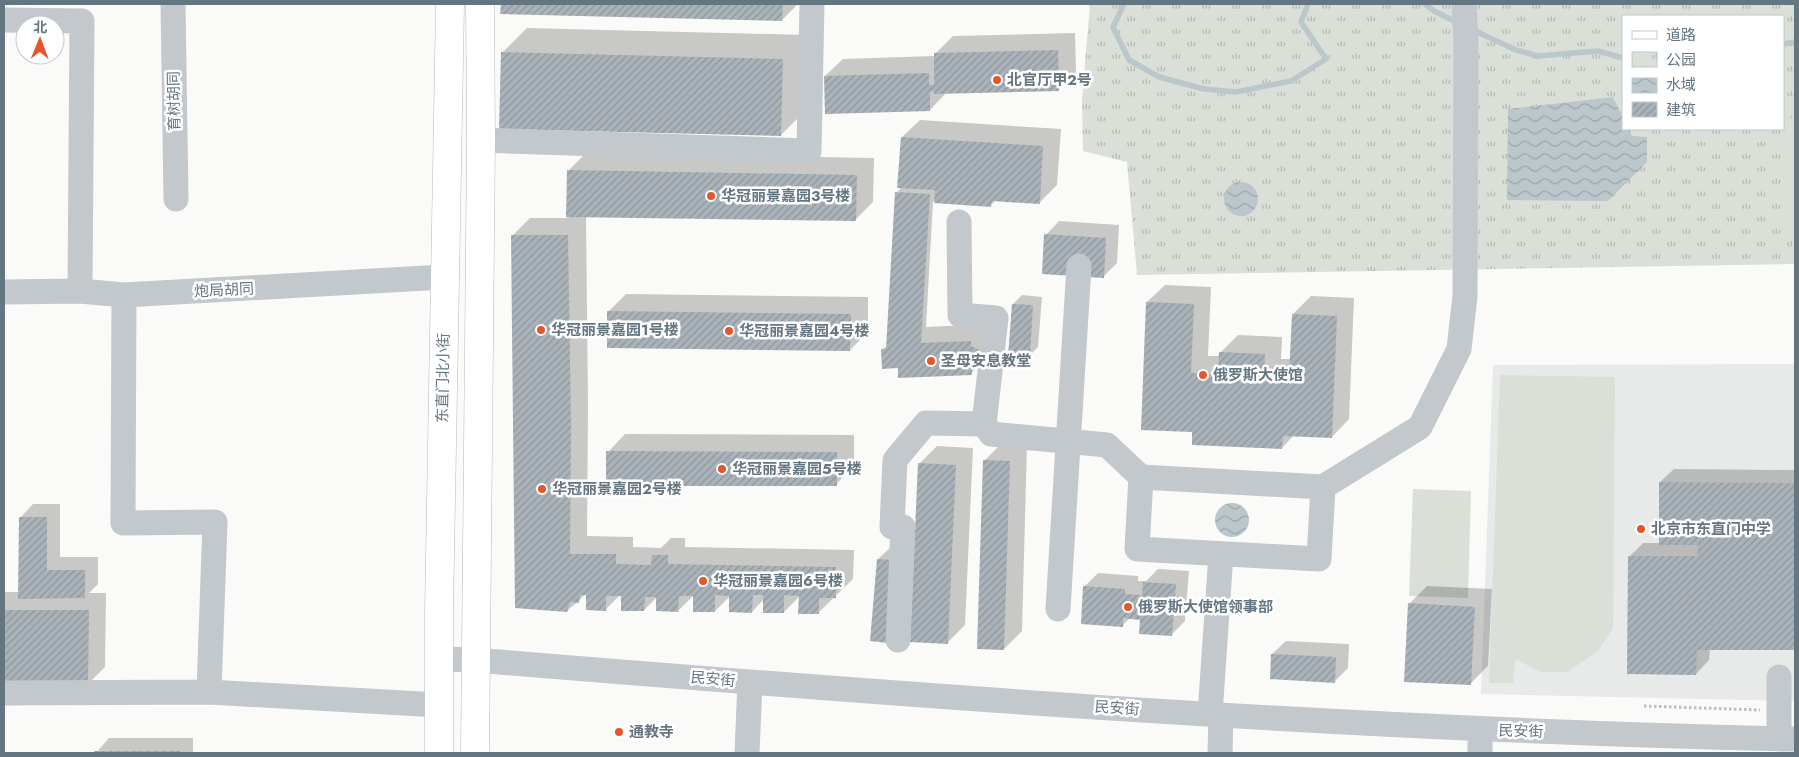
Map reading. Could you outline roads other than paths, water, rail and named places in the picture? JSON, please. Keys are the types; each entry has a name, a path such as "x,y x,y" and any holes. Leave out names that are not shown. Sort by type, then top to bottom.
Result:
{"main road":[{"name":"东直门北小街","path":"439,753 444,278 450,4"},
{"path":"475,753 481,140 480,4"}],"street":[{"name":"育树胡同","path":"173,4 176,199"},
{"path":"481,140 809,151 812,4"},
{"path":"959,222 960,314 996,318 984,424 992,434 1106,445 1142,477 1323,487 1420,428 1459,350 1465,296 1466,41 1464,4"},
{"path":"4,20 82,21 80,291"},
{"path":"1058,609 1079,266"},
{"name":"炮局胡同","path":"4,292 80,291 124,295 444,278"},
{"path":"124,295 122,522 215,522 209,692"},
{"path":"898,640 903,527 892,526 896,460 926,422 984,424"},
{"path":"1142,477 1137,549 1221,554 1319,559 1323,487"},
{"path":"1220,753 1216,714 1221,554"},
{"name":"民安街","path":"439,659 475,660 750,682 1216,714 1480,741 1702,745 1787,739"},
{"path":"1779,677 1779,710 1787,739"},
{"path":"747,753 750,682"},
{"path":"4,693 209,692 439,705"}],"water":[{"path":"1613,97 1622,115 1622,130 1629,130 1632,136 1647,137 1647,162 1608,201 1507,200 1508,109"},
{"path":"1241,182 1248,183 1253,187 1257,192 1257,206 1253,211 1248,215 1241,216 1234,215 1229,211 1225,206 1224,199 1225,192 1229,187 1234,183"},
{"path":"1232,503 1239,504 1244,508 1248,513 1248,527 1244,532 1239,536 1232,537 1225,536 1220,532 1216,527 1215,520 1216,513 1220,508 1225,504"}],"waterway":[{"path":"1124,4 1113,27 1129,60 1159,77 1204,89 1236,92 1291,81 1326,59 1301,22 1308,4"},
{"path":"1425,4 1434,11 1458,23"},
{"path":"1473,30 1516,50 1538,56 1598,51 1622,58"},
{"path":"1784,44 1795,42"}],"place":[{"name":"北官厅甲2号","path":"997,80"},
{"name":"华冠丽景嘉园3号楼","path":"711,196"},
{"name":"华冠丽景嘉园1号楼","path":"541,330"},
{"name":"华冠丽景嘉园4号楼","path":"729,331"},
{"name":"圣母安息教堂","path":"931,361"},
{"name":"俄罗斯大使馆","path":"1203,375"},
{"name":"华冠丽景嘉园5号楼","path":"722,469"},
{"name":"华冠丽景嘉园2号楼","path":"542,489"},
{"name":"北京市东直门中学","path":"1641,529"},
{"name":"华冠丽景嘉园6号楼","path":"703,581"},
{"name":"俄罗斯大使馆领事部","path":"1128,607"},
{"name":"通教寺","path":"619,732"}]}
